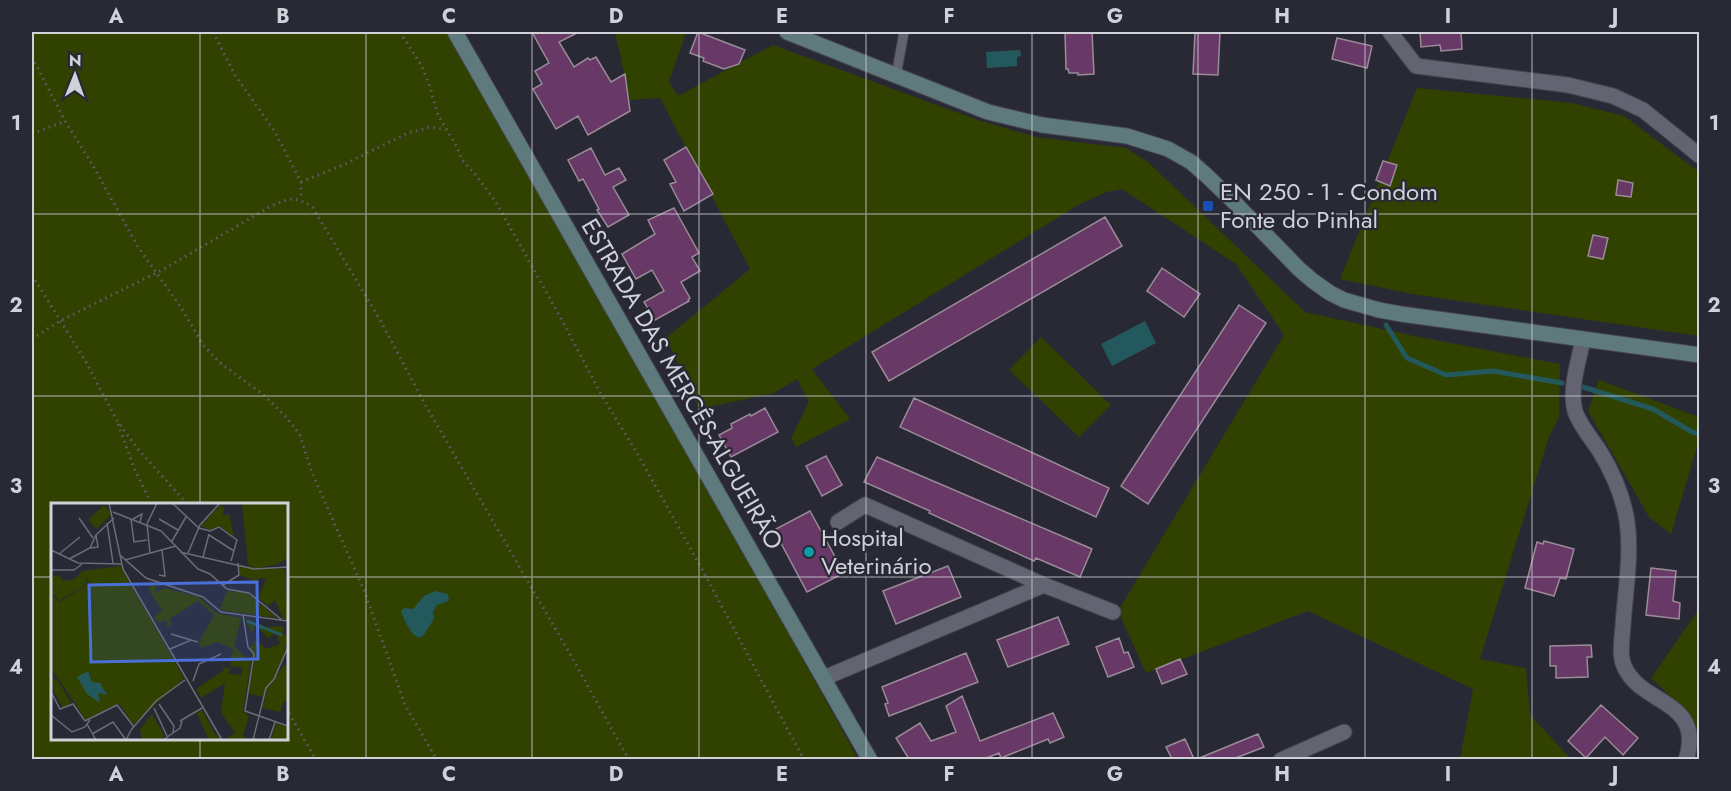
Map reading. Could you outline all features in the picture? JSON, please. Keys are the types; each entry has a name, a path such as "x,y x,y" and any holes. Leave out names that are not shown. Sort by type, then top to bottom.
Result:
{"main road":[{"name":"ESTRADA DAS MERCÊS-ALGUEIRÃO","path":"455,32 870,759"},
{"path":"787,32 988,112 1042,125 1128,136 1168,149 1191,162 1206,175 1313,281 1344,300 1401,314 1700,355"}],"street":[{"path":"1390,32 1416,66 1568,85 1612,96 1643,110 1700,156"},
{"path":"1583,339 1575,383 1575,412 1610,470 1627,520 1628,554 1622,642 1623,664 1632,679 1666,703 1687,724 1690,739 1686,759"},
{"path":"838,522 865,505 1044,585 1113,612"},
{"path":"824,678 1044,585"},
{"path":"1281,759 1344,732"}],"lane":[{"path":"896,76 904,32"}],"path":[{"path":"213,32 235,75 275,132 301,182 301,199"},
{"path":"400,32 421,65 438,115 462,160 476,174 496,202 602,396 637,453 697,561 804,759"},
{"path":"32,57 65,121 92,164 138,247 204,346 219,362 265,396 300,435 312,473 364,590 405,705 436,759"},
{"path":"32,134 65,121"},
{"path":"301,182 343,165 408,133 430,127 446,130"},
{"path":"32,339 60,321 157,273 271,206 289,199 301,199 313,208 379,318 426,406 629,759"},
{"path":"32,275 86,362 116,419 134,468 149,500"},
{"path":"116,419 137,448 187,503"},
{"path":"288,711 316,759"}],"green space":[{"path":"32,32 456,32 858,759 32,759"},
{"path":"615,32 686,32 669,82 678,96 773,45 978,120 1036,137 1126,148 1148,162 1305,312 1560,364 1559,417 1549,437 1480,659 1526,668 1530,715 1571,759 1460,759 1473,689 1308,611 1146,673 1118,611 1284,335 1236,264 1122,189 1107,192 1078,205 812,369 850,419 796,447 791,438 809,402 797,379 774,393 699,409 666,338 750,269 660,98 630,100"},
{"path":"1417,88 1572,103 1624,116 1699,172 1699,336 1412,294 1340,279"},
{"path":"1041,337 1111,405 1079,437 1009,370"},
{"path":"1599,380 1699,417 1699,447 1697,447 1671,534 1649,517 1588,411"},
{"path":"1699,609 1699,733 1686,711 1651,678"}],"shaded area":[{"path":"1020,50 1021,56 1017,57 1017,66 987,68 986,52"},
{"path":"1145,321 1156,343 1112,366 1101,344"},
{"path":"435,591 448,594 449,601 437,605 433,612 434,619 423,636 418,638 410,630 401,611 404,608 413,609 424,596"}],"building":[{"path":"532,32 579,32 559,42 574,67 588,58 590,60 596,57 611,82 625,74 630,111 588,135 578,116 556,129 533,89 542,84 535,71 549,63"},
{"path":"698,32 745,50 739,64 724,69 690,53"},
{"path":"1065,32 1092,32 1094,74 1078,75 1078,73 1069,73 1066,69"},
{"path":"1195,32 1220,32 1218,75 1193,74"},
{"path":"1420,32 1461,32 1462,49 1441,51 1440,45 1421,47"},
{"path":"1337,38 1372,46 1367,68 1332,59"},
{"path":"686,147 713,194 684,211 670,184 676,182 664,160"},
{"path":"591,148 605,175 619,168 626,180 613,187 629,215 608,227 597,210 599,209 583,179 579,181 568,160"},
{"path":"1383,161 1397,165 1390,186 1376,180"},
{"path":"1618,180 1633,183 1631,197 1616,195"},
{"path":"674,208 699,253 692,257 700,271 681,282 690,298 689,301 655,320 644,302 664,291 652,270 636,279 622,254 655,234 648,220"},
{"path":"1105,217 1122,246 889,381 872,352"},
{"path":"1593,235 1608,238 1603,259 1588,256"},
{"path":"1162,268 1200,294 1184,317 1147,291"},
{"path":"1239,305 1266,323 1148,504 1121,486"},
{"path":"914,398 1109,488 1096,517 900,427"},
{"path":"765,408 778,432 731,457 719,435 732,428 731,424"},
{"path":"826,456 842,485 822,496 806,466"},
{"path":"877,457 1092,549 1080,577 1036,558 1034,561 864,482"},
{"name":"Hospital Veterinário","path":"810,511 844,573 807,592 774,530"},
{"path":"1544,541 1574,549 1566,579 1560,578 1554,596 1525,588 1537,542 1543,544"},
{"path":"948,566 961,597 896,624 883,591"},
{"path":"1651,568 1676,571 1673,601 1680,603 1679,619 1646,615"},
{"path":"1058,617 1069,644 1008,667 997,640"},
{"path":"1119,638 1124,653 1128,652 1134,667 1108,677 1096,647"},
{"path":"1591,645 1592,657 1587,657 1588,677 1556,678 1556,666 1550,666 1550,646"},
{"path":"966,653 978,682 889,716 885,704 888,703 882,687"},
{"path":"1180,659 1187,674 1162,684 1156,669"},
{"path":"962,696 980,741 1053,713 1064,737 1050,743 1048,739 1001,758 999,753 984,759 909,759 896,738 920,723 931,741 956,732 946,706"},
{"path":"1601,705 1638,738 1623,755 1605,737 1586,758 1568,741"},
{"path":"1258,734 1264,747 1233,759 1197,759"},
{"path":"1185,739 1194,759 1172,759 1166,747"}],"waterway":[{"path":"1386,325 1407,358 1446,375 1493,371 1562,383"},
{"path":"1583,387 1653,409 1692,432 1700,434"}],"place":[{"name":"EN 250 - 1 - Condom Fonte do Pinhal","path":"1208,206"},
{"name":"Hospital Veterinário","path":"809,552"}]}
